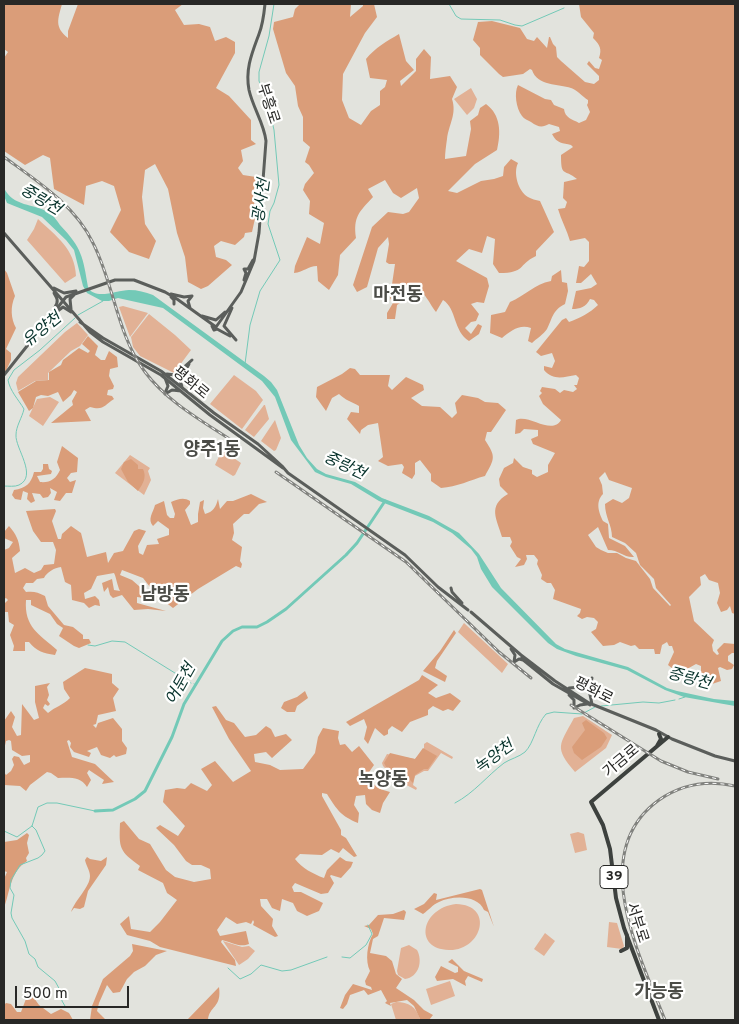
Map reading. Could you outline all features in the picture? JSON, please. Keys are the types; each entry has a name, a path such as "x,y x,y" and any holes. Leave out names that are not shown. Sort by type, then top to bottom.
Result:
{"main road":[{"name":"부흥로","path":"244,286 256,253 266,142 260,118 251,98 247,72 251,54 261,27 265,4"},
{"name":"평화로","path":"4,233 79,320 103,338 165,376 225,422 255,442 283,468 409,558 438,587 558,684"},
{"path":"204,319 216,327 244,286 246,275 244,269 248,269 256,253"},
{"path":"4,375 67,296 116,280 129,278 165,292 199,315 214,330 230,336"},
{"path":"51,287 63,293 79,292"},
{"path":"51,287 57,298 53,312"},
{"path":"73,312 70,299 79,292"},
{"path":"165,292 174,300 175,304 180,303 191,309"},
{"path":"165,292 184,297 192,296 188,301 191,309"},
{"path":"234,302 224,326 236,340"},
{"path":"49,318 63,307 73,312"},
{"path":"199,315 216,320 229,309"},
{"path":"191,361 180,380 182,390 172,390 165,394 168,386 165,376 175,375 191,361"},
{"path":"451,588 452,592 468,610"},
{"path":"510,646 515,655 514,662 519,659 525,661"},
{"name":"평화로","path":"522,656 525,661 587,704 595,706"},
{"path":"564,688 573,689 581,687 591,679 589,690 595,706"},
{"path":"564,688 574,700 574,708 587,704"},
{"name":"평화로","path":"564,688 595,706 668,738 714,756 735,761"},
{"path":"656,748 661,735"},
{"name":"가금로","path":"590,802 668,738"},
{"name":"서부로","path":"590,802 603,825 610,849 616,898 627,935 659,1020"},
{"path":"622,951 626,948 627,935"}],"shaded area":[{"path":"4,4 62,4 58,22 61,30 68,38 68,31 78,4 183,4 175,10 184,25 199,24 210,27 215,41 226,37 235,42 235,53 216,88 229,96 251,120 251,140 256,144 241,150 243,161 238,168 243,175 256,177 253,196 256,214 252,232 245,233 244,237 235,245 221,241 214,246 216,257 226,260 232,265 208,286 201,289 188,282 185,257 177,233 168,189 155,164 145,170 142,197 145,224 156,241 149,259 129,252 110,232 121,210 114,186 102,181 86,186 84,205 54,189 50,158 43,155 25,165 4,151 4,58 8,52 4,49"},
{"path":"300,4 351,4 350,17 363,4 374,4 377,17 365,33 343,74 342,100 349,118 361,125 371,111 380,105 380,91 385,87 387,80 370,78 366,59 377,48 399,34 406,61 414,70 400,81 401,86 416,71 416,59 424,49 431,57 430,79 450,76 457,87 452,99 454,109 447,139 445,159 466,156 471,129 470,121 478,115 480,108 486,104 495,113 499,125 497,150 475,164 448,191 457,193 481,181 503,176 504,167 511,159 518,163 516,177 524,194 529,198 540,201 554,232 536,251 536,256 518,270 499,273 493,264 495,239 487,236 482,253 469,249 456,261 487,278 489,286 484,303 477,302 471,304 479,314 476,321 471,322 465,328 471,334 478,324 482,326 479,334 469,341 460,332 451,309 443,300 436,312 424,294 411,286 405,285 403,301 397,305 395,319 387,319 387,313 393,303 390,298 395,264 386,262 389,244 388,237 378,248 367,287 357,292 353,285 372,227 388,212 403,214 409,212 419,198 417,188 401,198 393,193 385,180 368,189 373,197 358,215 355,225 356,238 340,255 338,275 329,290 318,281 317,266 294,273 307,237 320,244 324,223 309,214 310,201 303,190 305,184 314,173 305,162 310,147 303,141 303,117 298,106 295,86 286,73 273,29 274,22 293,17 295,9"},
{"path":"579,4 735,4 735,614 732,613 730,606 727,610 721,612 717,603 720,593 718,583 709,580 705,574 700,577 701,585 689,597 694,621 714,640 712,645 713,651 717,655 719,654 717,650 724,643 735,644 735,653 728,656 728,661 734,665 732,669 718,668 721,681 712,684 703,681 701,666 696,664 687,669 682,676 668,665 674,652 672,646 669,646 667,642 662,645 660,654 655,654 654,649 639,649 635,645 631,646 620,642 614,645 603,646 591,632 596,629 598,622 594,618 587,617 582,619 577,616 581,609 553,599 555,590 551,583 541,579 542,575 537,564 538,560 534,555 526,555 527,559 524,565 515,567 521,559 517,557 510,546 512,542 510,537 502,537 496,519 495,513 498,503 508,494 500,486 499,479 504,468 513,463 514,458 523,467 532,470 532,474 537,477 548,472 548,465 555,453 533,444 531,439 538,436 538,430 524,429 520,433 515,434 516,420 527,419 552,426 557,424 561,420 543,404 539,396 542,393 540,391 542,387 555,389 560,393 564,390 573,392 577,389 574,385 577,385 579,378 576,375 555,377 544,370 544,366 552,368 555,361 552,353 541,356 536,352 562,320 566,318 569,322 581,317 598,305 594,300 590,299 582,307 572,309 576,291 591,288 597,284 591,274 581,283 576,283 579,266 584,267 589,261 589,242 585,238 570,241 558,209 565,208 567,202 563,198 564,182 577,179 564,172 562,167 561,155 573,147 558,141 554,137 552,134 560,131 559,127 549,124 538,126 523,117 517,105 518,85 545,99 551,100 554,105 564,109 567,116 579,123 586,120 590,112 587,105 588,100 577,91 543,82 530,69 523,74 503,77 480,55 480,48 473,40 478,22 492,21 520,28 527,39 534,41 537,37 547,48 550,37 556,47 557,57 585,82 594,84 599,80 599,76 587,64 589,61 595,68 599,69 602,60 599,58 599,45 593,38 594,33 581,17","holes":["605,472 609,480 632,488 629,498 622,503 613,499 605,504 612,537 625,543 636,553 640,565 654,579 656,588 670,606 653,588 650,579 636,561 617,553 608,553 601,550 596,547 588,535 598,527 608,550 634,557 625,546 609,538 608,524 603,521 600,515 598,504 603,494 599,478"]},
{"path":"471,88 477,99 474,108 467,115 454,99"},
{"path":"4,188 18,202 44,210 54,217 73,240 80,253 88,287 91,291 107,294 132,290 153,295 264,376 277,390 299,445 317,469 326,474 355,482 382,498 429,516 459,533 479,554 501,588 556,644 565,649 628,667 667,688 714,699 735,701 735,706 684,697 665,690 627,670 576,656 557,649 548,643 492,587 481,569 477,557 471,549 452,533 433,522 379,501 351,484 315,472 291,440 275,397 262,381 163,308 118,298 102,301 87,293 83,286 74,250 42,217 7,203 4,196"},
{"path":"38,219 58,237 72,258 76,276 65,283 27,240"},
{"path":"4,269 15,296 12,304 12,313 16,328 6,349 11,353 11,360 4,375"},
{"path":"561,270 562,282 567,283 568,291 565,304 555,312 542,335 532,343 528,341 531,328 527,327 512,331 502,338 490,333 491,315 505,312 510,302 551,281 552,276"},
{"path":"123,306 148,313 130,337 119,307"},
{"path":"149,314 191,350 174,373 140,356 133,347 131,337"},
{"path":"77,323 88,335 80,346 71,351 48,373 48,380 35,381 18,391 16,383 18,377"},
{"path":"88,336 98,346 95,355 101,360 105,360 109,351 117,357 118,367 110,369 109,376 114,386 113,389 108,390 107,395 112,396 114,399 104,407 90,407 85,410 91,421 51,423 73,405 72,401 77,392 74,390 63,402 58,392 48,396 41,395 36,397 33,408 29,411 18,392 36,381 49,380 49,372 61,365 63,360 79,348 88,353 90,351 82,344"},
{"path":"350,368 355,369 360,375 390,375 388,386 392,390 406,377 423,385 424,390 411,398 422,406 440,407 452,418 457,413 455,403 462,395 478,398 485,402 498,403 506,410 491,432 487,432 485,440 493,458 485,476 458,485 441,488 431,481 431,474 420,460 415,463 415,474 412,479 402,473 404,467 402,464 388,466 378,461 383,457 378,423 368,425 361,430 360,434 347,419 351,412 359,413 359,406 339,394 332,398 326,411 316,397 317,387"},
{"path":"234,375 256,391 263,400 242,429 210,404"},
{"path":"50,397 59,402 43,426 29,416 37,399"},
{"path":"264,405 269,419 254,437 245,430"},
{"path":"275,420 281,438 274,451 261,441"},
{"path":"62,446 78,458 77,472 71,473 67,478 70,482 76,480 72,493 66,493 60,501 54,500 57,492 50,488 51,493 48,497 43,498 40,494 32,493 35,501 31,503 27,499 28,493 23,491 21,500 15,499 12,495 14,490 27,485 34,472 41,472 43,464 48,464 49,469 52,471 51,474 37,476 40,482 50,481 57,476 60,470 57,462"},
{"path":"222,450 241,463 233,476 215,465"},
{"path":"130,455 150,468 148,471 151,480 144,495 115,473"},
{"path":"131,459 138,465 138,469 143,469 145,475 138,491 128,482 121,469 124,462"},
{"path":"251,494 267,502 259,504 249,514 244,514 233,524 234,533 232,540 242,547 241,568 236,566 198,589 173,608 160,598 157,591 150,587 143,578 122,570 120,575 132,580 147,593 144,598 137,597 137,603 166,611 134,610 122,595 113,598 108,587 104,592 102,583 112,579 114,590 120,591 114,573 97,576 91,589 84,593 85,599 95,596 99,600 100,606 95,605 89,608 84,603 72,600 71,585 65,582 61,567 56,568 44,578 37,579 33,583 26,583 23,588 26,592 36,592 45,596 48,606 64,625 73,627 83,635 83,639 89,639 91,643 79,648 74,646 59,636 63,628 57,624 50,614 31,605 31,600 26,600 27,617 30,623 57,650 55,655 47,653 37,650 29,642 25,642 25,651 13,651 14,646 10,635 14,625 9,622 8,612 4,612 4,604 8,600 4,599 4,550 9,548 13,542 4,538 4,532 9,526 19,544 20,551 12,558 15,573 25,568 34,573 41,570 44,565 54,564 56,550 53,542 41,542 33,531 26,511 55,509 52,521 58,539 61,539 62,534 71,526 81,533 87,557 106,552 108,563 114,553 123,551 134,531 139,529 146,531 138,546 139,553 143,555 147,545 159,544 157,539 169,535 169,529 158,521 153,526 151,523 150,518 155,505 164,501 167,515 170,518 174,518 175,514 171,502 181,499 190,501 185,510 191,525 198,522 200,502 204,500 203,508 205,514 214,509 218,499 220,509 227,501 233,501"},
{"path":"464,623 508,664 502,673 458,632"},
{"path":"454,630 456,633 437,661 435,668 447,676 445,682 423,671"},
{"path":"85,668 112,674 112,683 119,689 113,698 116,711 98,715 96,724 93,725 96,728 98,723 113,718 122,729 122,741 127,748 126,754 116,757 114,755 110,758 101,755 97,747 87,751 91,753 89,757 74,752 70,747 71,743 69,740 67,741 72,757 95,764 114,782 102,784 104,780 89,770 87,773 91,780 87,787 78,779 58,778 47,772 30,785 26,791 20,786 4,785 4,772 6,775 11,771 14,765 12,759 14,756 19,757 24,765 30,762 30,755 22,756 12,750 11,741 9,740 6,741 4,750 4,721 11,711 15,717 12,727 17,736 21,735 22,704 34,720 39,718 35,702 35,686 50,683 47,687 49,695 47,700 50,704 48,706 45,704 43,708 48,713 70,698 64,689 63,682"},
{"path":"422,675 438,685 428,693 436,698 450,693 461,701 453,711 448,709 443,711 433,706 428,710 428,715 410,722 402,732 392,726 388,730 388,734 384,736 375,728 368,744 364,739 367,727 364,719 350,726 346,722 419,680"},
{"path":"305,691 308,698 297,706 295,712 287,712 281,708 284,702 297,697"},
{"path":"216,706 226,720 234,723 245,737 256,735 266,726 271,729 275,737 286,734 292,740 272,758 266,752 254,754 255,762 270,765 280,770 303,769 315,753 318,737 323,728 339,731 340,745 345,744 352,752 359,746 374,765 367,775 382,790 390,792 383,803 380,813 372,810 366,804 365,795 356,796 354,805 359,813 358,823 343,815 327,794 322,793 341,830 341,835 346,838 357,856 354,857 343,848 339,853 331,849 322,855 300,854 295,859 308,870 324,878 327,870 340,857 346,861 353,862 341,878 330,876 334,883 328,893 321,894 295,883 292,887 294,892 301,892 323,903 319,911 307,916 297,911 293,903 282,899 280,911 272,908 267,899 260,899 261,906 273,919 272,926 278,936 275,937 253,925 253,920 251,924 246,922 237,924 226,917 217,930 220,936 246,931 249,944 239,945 222,940 221,942 235,960 236,966 160,947 150,941 127,935 120,924 129,916 131,929 150,932 177,900 167,893 163,883 138,870 140,866 124,852 120,844 120,823 124,821 139,839 150,844 166,870 175,877 194,882 211,879 210,869 201,865 192,865 186,861 174,845 156,828 160,825 178,836 185,826 163,802 165,790 185,789 191,783 207,791 212,785 201,769 215,761 233,782 251,771 229,739 212,707"},
{"path":"583,716 612,735 606,748 575,772 564,757 561,746 574,718"},
{"path":"586,720 604,733 607,738 601,747 582,760 574,753 572,747 585,730 582,723"},
{"path":"427,742 453,757 452,759 441,753 428,771 415,776 413,785 417,788 416,790 397,780 383,766 382,763 387,754 415,759 424,749 424,744"},
{"path":"423,748 437,756 428,769 424,769 415,775 413,783 400,770 390,774 384,763 390,753 415,759"},
{"path":"578,832 584,834 587,850 575,853 570,834"},
{"path":"27,833 29,835 27,843 29,853 26,858 27,861 14,876 4,908 4,879 7,872 4,871 4,842 17,840"},
{"path":"87,857 101,861 107,857 106,865 88,891 84,907 80,909 74,908 71,912 89,880 90,874 85,860"},
{"path":"482,890 494,927 488,912 471,899 451,898 434,905 423,914 414,909 424,904 434,893 437,894 436,900"},
{"path":"456,904 468,906 476,912 480,919 480,928 470,943 460,948 449,950 438,948 430,943 426,936 429,920 444,907"},
{"path":"404,910 406,912 404,920 384,918 378,936 373,939 370,953 386,956 392,961 396,974 402,979 396,988 433,1015 429,1020 419,1020 414,1006 407,1000 390,1003 391,1006 385,1003 387,1001 381,990 368,995 364,990 350,995 347,1004 343,1009 340,1008 345,995 353,984 372,990 371,987 366,985 365,981 370,971 367,952 373,934 371,929 364,926 369,925 378,915 393,914"},
{"path":"609,922 617,923 624,946 622,949 607,947"},
{"path":"545,933 555,941 544,956 534,949"},
{"path":"223,941 242,947 249,946 255,951 239,965"},
{"path":"132,944 167,951 156,955 145,966 134,972 127,979 120,992 113,993 107,985 97,1011 106,1020 90,1020 92,1006 103,979 130,956 133,951"},
{"path":"409,945 417,950 420,963 417,972 410,978 405,979 398,975 397,971 401,948"},
{"path":"452,959 464,971 483,979 482,982 468,976 465,981 466,986 453,979 437,981 435,977 441,966 455,973 458,972 458,967 448,962"},
{"path":"450,981 455,996 431,1005 426,989"},
{"path":"219,987 219,999 208,1020 187,1020"},
{"path":"29,991 39,1005 51,1014 61,1009 69,1013 73,1020 4,1020 4,1005 6,1003 11,1004 17,1012 21,1012"},
{"path":"396,1002 411,1006 420,1019 396,1020 391,1004"}],"waterway":[{"name":"광사천","path":"245,364 250,325 260,291 280,260 268,224 270,211 279,185 274,130 267,99 259,81 259,72 269,36 274,4"},
{"path":"449,4 456,16 461,19 500,20 522,26 564,8"},
{"name":"유양천","path":"78,315 103,301"},
{"name":"유양천","path":"4,486 19,485 24,481 26,475 16,435 24,409 12,391 8,380 14,370 40,350 75,318"},
{"name":"어둔천","path":"95,811 113,810 135,799 145,791 172,737 184,704 222,641 233,631 242,627 257,627 286,609 346,555 357,543 385,501"},
{"path":"88,645 95,646 112,641 125,642 191,683"},
{"name":"녹양천","path":"679,699 685,697"},
{"name":"녹양천","path":"601,706 643,702 659,703 675,700"},
{"name":"녹양천","path":"455,803 504,763 525,752 546,714 554,712 582,714 595,707"},
{"name":"어둔천","path":"4,831 17,837 32,826 38,807 47,803 57,803 95,811"},
{"path":"32,826 36,830 45,851 38,858 20,865 11,880 10,888 14,895 11,913 25,941 29,954 35,959 38,967 55,981 65,1006"},
{"path":"342,957 350,958 366,945 372,934 368,925"},
{"path":"228,968 240,979 251,974 261,965 282,971 291,970 327,957"}],"railway":[{"path":"4,157 66,205 85,229 100,259 128,342 145,372 176,403 237,444"},
{"path":"276,472 406,562 499,652 531,678"},
{"path":"571,705 661,761 688,772 718,779"},
{"path":"665,1020 643,966 625,906 622,876 626,847 637,822 659,800 677,790 696,785 715,783 735,786"}],"district":[{"name":"마전동","path":"398,296"},
{"name":"양주1동","path":"212,451"},
{"name":"남방동","path":"165,596"},
{"name":"녹양동","path":"383,781"},
{"name":"가능동","path":"659,993"}],"water label":[{"name":"중랑천","path":"40,201"},
{"name":"중랑천","path":"344,467"},
{"name":"중랑천","path":"689,680"}]}
